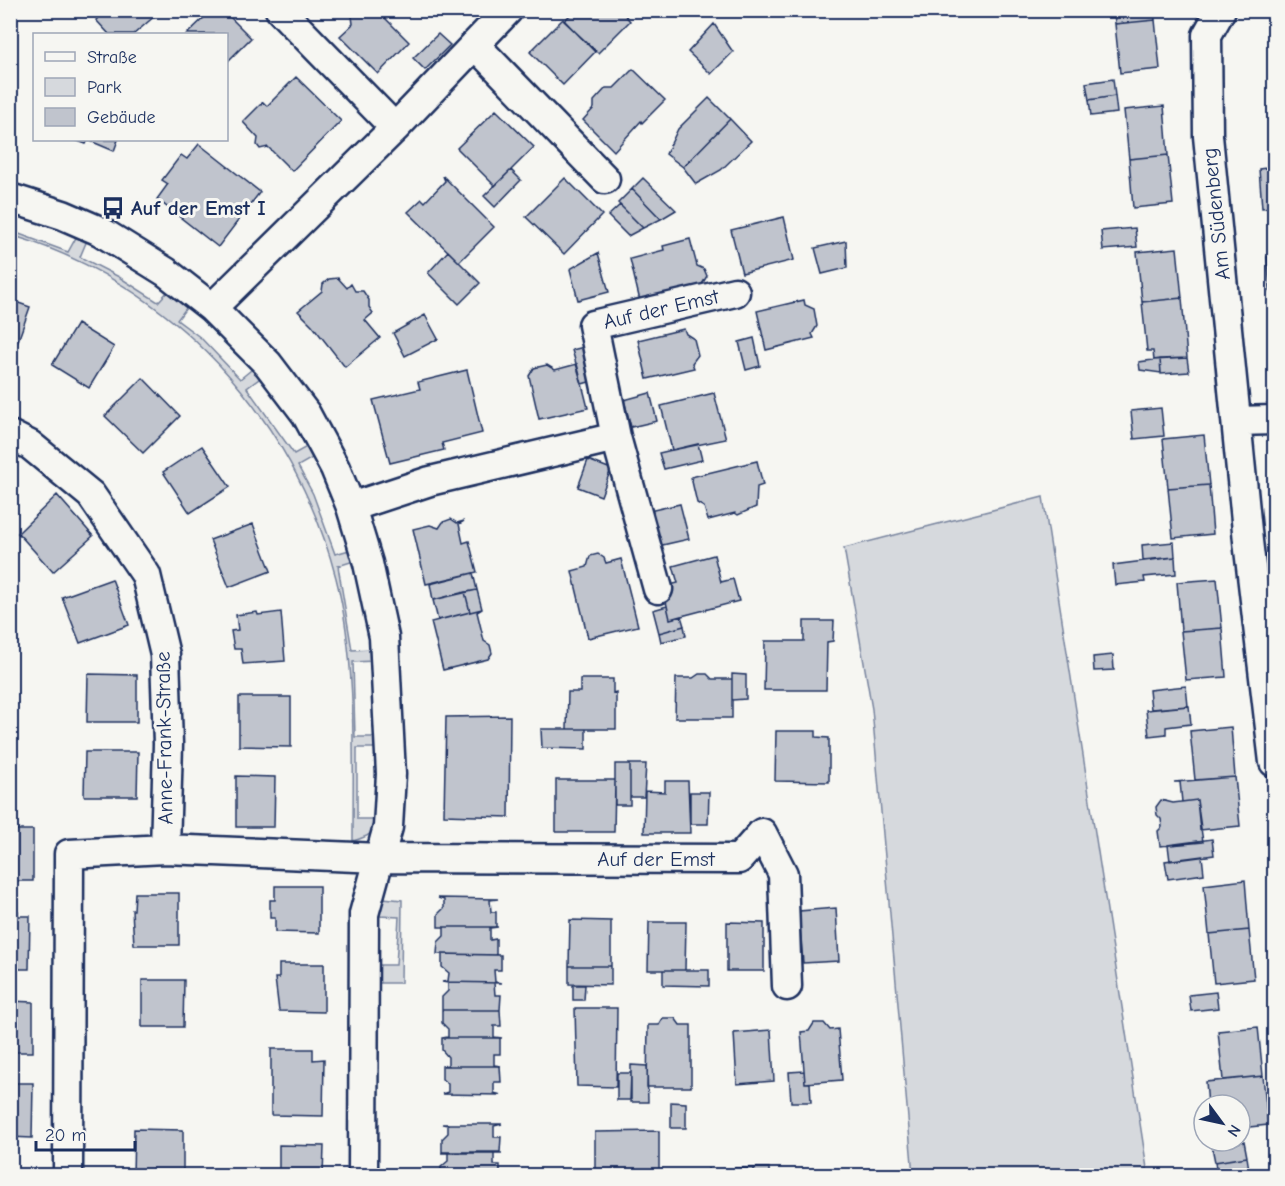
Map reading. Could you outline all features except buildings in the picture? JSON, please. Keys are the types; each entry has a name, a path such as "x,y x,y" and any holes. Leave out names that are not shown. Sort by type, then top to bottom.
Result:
{"street":[{"path":"280,10 394,128"},
{"path":"212,308 394,128 508,10"},
{"name":"Am Südenberg","path":"1221,10 1207,35 1208,136 1275,762"},
{"path":"475,45 605,178"},
{"path":"10,198 63,215 100,231 166,272 212,308 268,364 306,414 335,468 351,507 368,564 384,637 391,774 388,826 364,914 363,1176"},
{"name":"Auf der Emst","path":"658,589 616,436 593,325 735,292"},
{"path":"1237,421 1275,420"},
{"name":"Anne-Frank-Straße","path":"10,435 30,445 91,495 146,575 165,655 168,744 165,849"},
{"path":"351,507 430,482 616,436"},
{"name":"Auf der Emst","path":"380,858 739,859 762,833 783,874 787,986"},
{"name":"Anne-Frank-Straße","path":"68,1176 69,854 165,849 380,858"}],"green space":[{"path":"11,231 68,252 78,234 88,238 80,257 119,277 158,302 171,288 190,303 177,320 201,338 240,379 256,366 263,376 247,388 294,454 310,445 314,457 298,466 313,494 335,554 353,549 357,560 338,566 352,650 372,649 374,661 353,662 355,737 376,737 376,748 357,748 357,819 376,819 374,828 366,836 353,841 351,675 343,609 336,578 317,519 290,463 257,411 218,364 174,322 124,286 69,257 11,235"},
{"path":"1043,497 1148,1175 913,1175 872,709 844,548"},
{"path":"383,898 402,900 401,983 376,983 377,965 396,965 399,917 379,916"}],"place":[{"name":"Auf der Emst I","path":"113,208"}]}
